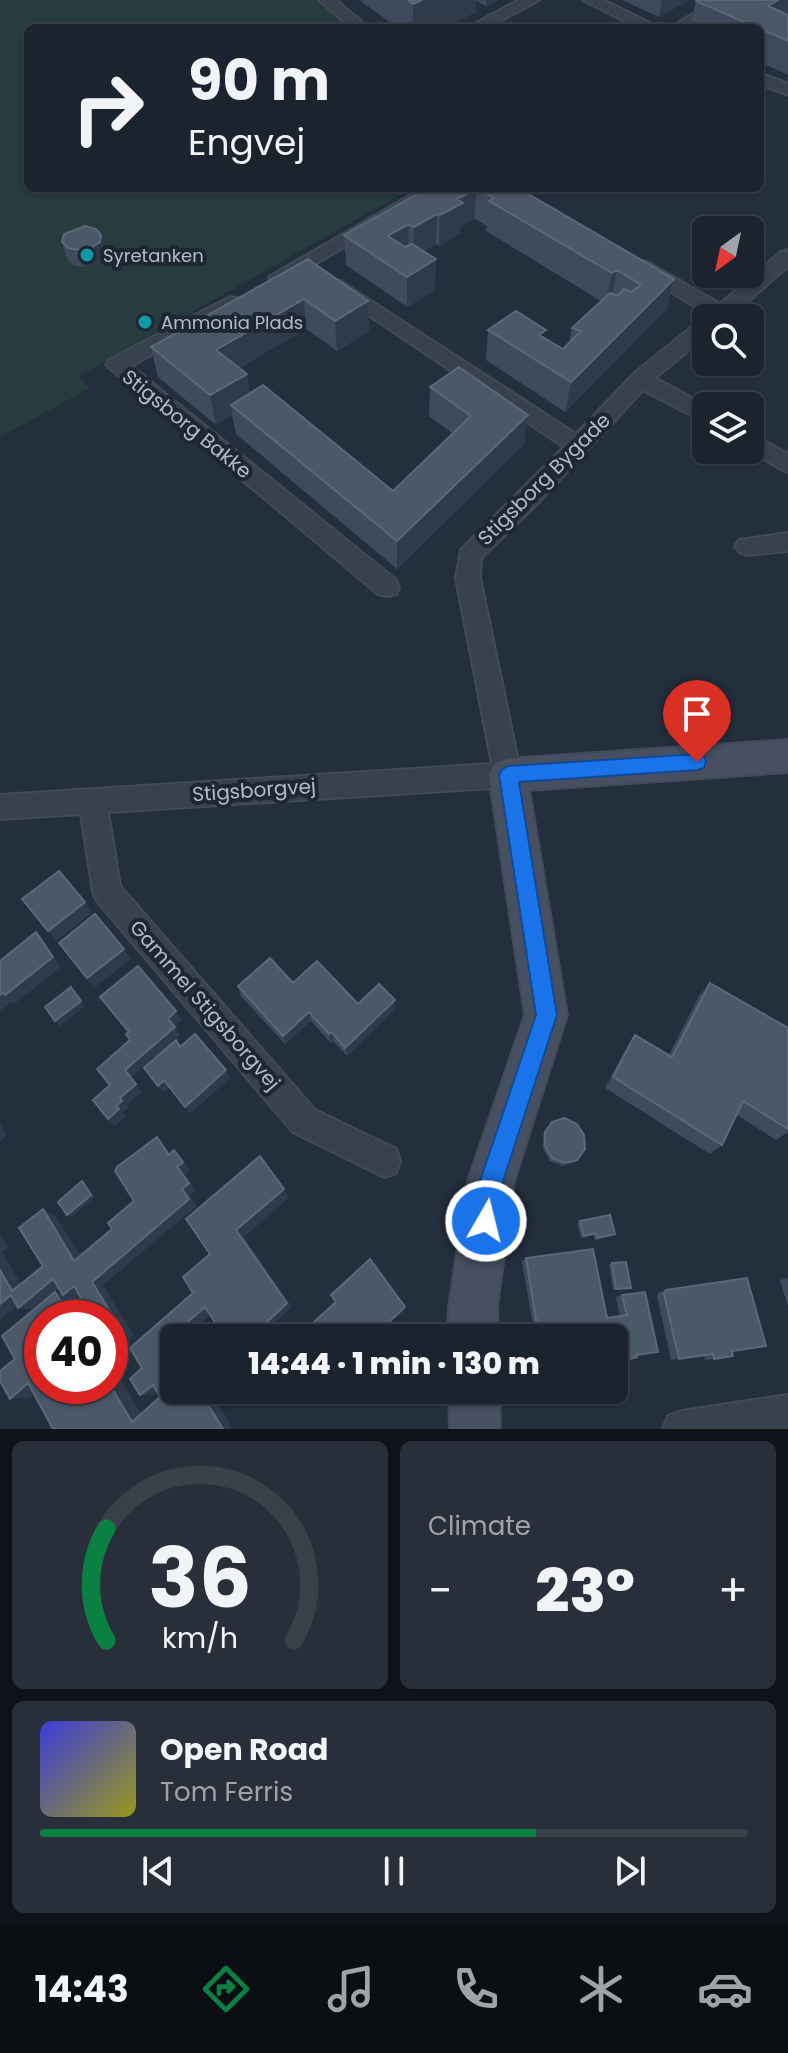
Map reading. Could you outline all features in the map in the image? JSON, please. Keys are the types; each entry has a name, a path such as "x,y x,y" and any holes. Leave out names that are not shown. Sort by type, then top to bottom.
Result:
{"street":[{"path":"327,0 356,24"},
{"path":"483,24 531,0"},
{"path":"591,0 643,24"},
{"path":"684,24 728,0"},
{"path":"764,80 788,90"},
{"name":"Stigsborg Bakke","path":"387,587 116,365 429,192"},
{"name":"Stigsborg Bygade","path":"732,304 788,256"},
{"path":"626,259 693,304"},
{"path":"304,263 578,446"},
{"name":"Stigsborg Bygade","path":"508,775 468,578 469,556 641,380 692,338"},
{"path":"641,380 692,407"},
{"path":"764,450 788,465"},
{"path":"747,546 788,542"},
{"path":"473,1324 491,1181 546,1015 508,775 788,756"},
{"name":"Stigsborgvej","path":"0,807 508,775"},
{"name":"Gammel Stigsborgvej","path":"93,801 107,892 304,1121 384,1161"},
{"path":"474,1404 475,1429"},
{"path":"681,1429 788,1413"}],"green space":[{"path":"0,0 317,0 345,24 24,24 24,192 405,192 79,376 90,388 0,437"}],"building":[{"path":"778,0 768,6 788,15 788,41 764,31 764,24 749,24 696,1"},
{"path":"421,192 470,192 457,199 463,203 414,227 409,224 388,236 405,247 412,244 436,259 407,277 344,235"},
{"path":"484,192 525,192 674,279 571,382 488,330 516,311 546,330 539,335 563,349 581,331 572,328 610,293 617,296 624,289 631,292 641,285 617,270 612,273 489,201 494,198"},
{"path":"85,226 96,229 101,235 100,242 91,248 79,250 68,248 62,242 64,234"},
{"path":"308,259 368,301 335,321 304,299 216,350 247,374 210,395 151,347"},
{"path":"459,367 528,415 397,541 231,405 263,385 393,491 471,416 430,387"},
{"path":"59,871 85,902 48,931 22,899"},
{"path":"95,914 124,949 87,978 59,943"},
{"path":"36,932 53,957 5,995 3,992 0,995 0,961"},
{"path":"270,958 293,983 317,961 358,1004 379,984 395,1000 345,1048 309,1012 283,1036 238,986"},
{"path":"138,966 176,1011 168,1019 175,1027 125,1070 136,1084 120,1098 122,1101 116,1106 119,1109 108,1119 93,1100 110,1085 97,1069 130,1040 126,1034 129,1032 100,997"},
{"path":"710,983 788,1028 788,1129 743,1101 722,1145 613,1077 635,1035 672,1057"},
{"path":"71,987 81,1001 55,1021 45,1007"},
{"path":"195,1034 226,1070 185,1107 164,1080 158,1086 144,1068 176,1040 180,1047"},
{"path":"564,1118 577,1124 584,1135 585,1149 577,1160 565,1163 552,1158 545,1146 545,1132 552,1122"},
{"path":"157,1137 169,1155 174,1150 183,1162 177,1167 189,1183 182,1189 189,1199 92,1282 103,1300 82,1300 74,1286 63,1295 53,1279 18,1308 11,1295 0,1304 0,1270 12,1291 43,1266 19,1228 43,1209 74,1261 112,1229 108,1223 134,1201 115,1171"},
{"path":"260,1156 284,1189 236,1230 287,1303 265,1324 216,1324 205,1307 185,1324 160,1324 160,1397 153,1385 140,1395 130,1379 142,1368 130,1348 193,1293 183,1277 210,1254 186,1219"},
{"path":"82,1181 91,1195 67,1215 58,1202"},
{"path":"610,1215 615,1234 597,1238 596,1233 584,1236 580,1221"},
{"path":"593,1249 607,1318 627,1315 622,1295 645,1292 658,1352 628,1359 628,1324 537,1324 526,1258"},
{"path":"370,1259 405,1307 387,1324 312,1324 336,1302 331,1295"},
{"path":"626,1262 631,1288 616,1289 612,1263"},
{"path":"747,1278 766,1346 732,1351 733,1356 714,1359 713,1354 679,1359 664,1294 666,1290"},
{"path":"55,1292 60,1300 45,1300"},
{"path":"24,1318 24,1387 10,1399 0,1381 0,1371 15,1359 2,1336"},
{"path":"160,1397 160,1404 208,1404 223,1429 53,1429 39,1404 121,1404 132,1422"}],"place":[{"name":"Syretanken","path":"87,255"},
{"name":"Ammonia Plads","path":"145,322"}],"route":[{"path":"486,1221 491,1181 546,1015 508,775 697,762"}]}
